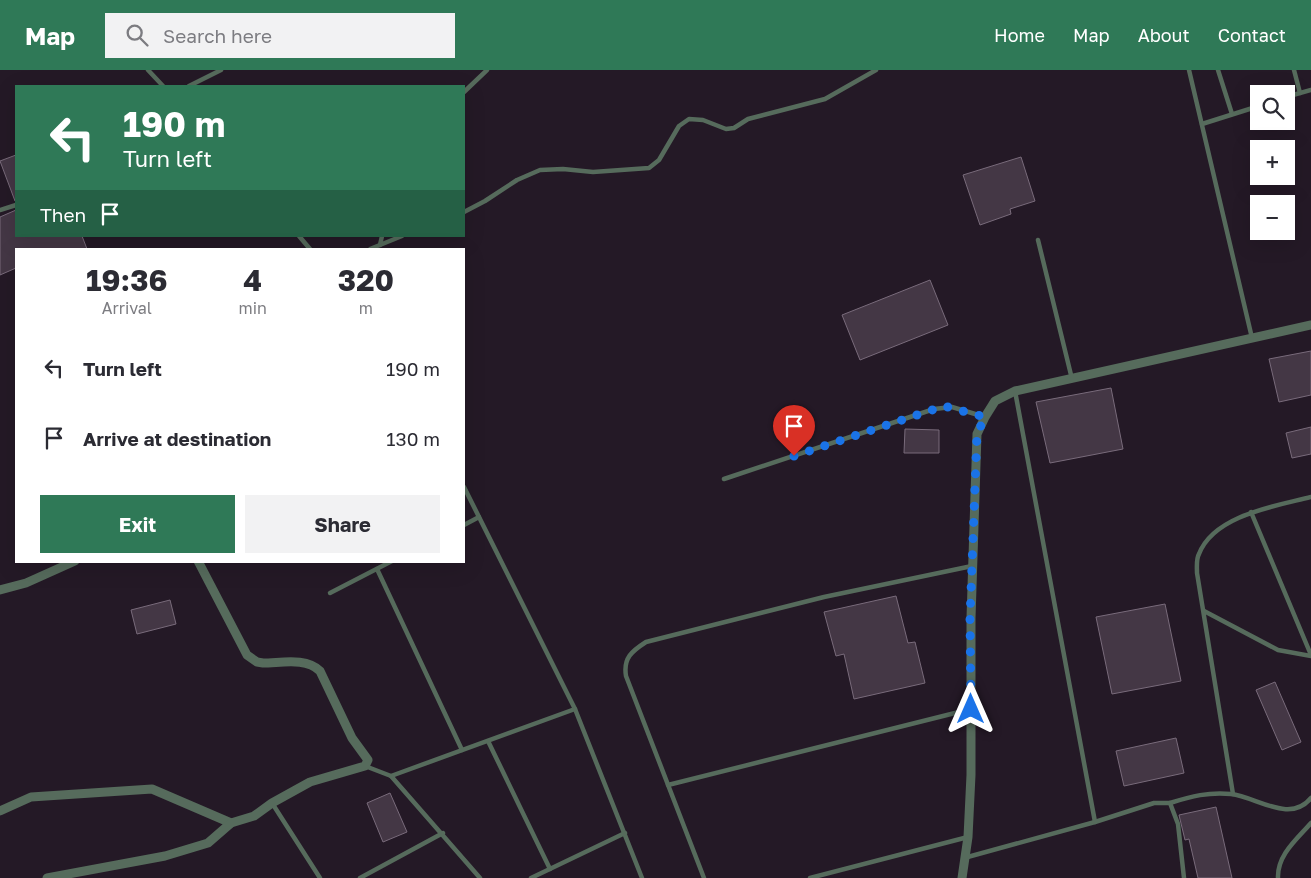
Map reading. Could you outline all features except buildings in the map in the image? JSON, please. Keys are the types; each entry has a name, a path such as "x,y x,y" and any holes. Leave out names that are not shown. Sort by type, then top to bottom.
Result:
{"street":[{"path":"962,878 968,837 971,775 972,566 977,434 995,401 1015,391 1311,325"},
{"path":"0,590 26,583 71,563"},
{"path":"47,878 165,856 208,843 231,823 254,816 272,803 310,782 365,766 368,760 352,738 320,671 307,663 263,663 257,662 247,655 199,563"},
{"path":"0,811 31,797 152,788 231,823"}],"lane":[{"path":"148,70 162,85"},
{"path":"191,85 214,72 222,70"},
{"path":"465,91 487,70"},
{"path":"465,212 485,202 517,180 540,170 563,169 593,172 649,168 659,160 680,126 689,119 695,118 726,129 734,128 748,119 825,99 876,70"},
{"path":"1189,70 1252,338"},
{"path":"1218,70 1232,114"},
{"path":"1294,70 1300,93"},
{"path":"1295,94 1311,90"},
{"path":"1202,124 1250,109"},
{"path":"0,210 15,205"},
{"path":"300,237 309,248"},
{"path":"380,245 382,237"},
{"path":"372,248 400,237"},
{"path":"1038,240 1072,379"},
{"path":"1015,391 1096,822"},
{"path":"724,479 934,409 952,407 985,417"},
{"path":"465,489 575,709 642,878"},
{"path":"1233,794 1197,573 1198,555 1203,545 1214,533 1251,512 1311,497"},
{"path":"1251,512 1311,656"},
{"path":"465,524 479,517"},
{"path":"330,593 388,563"},
{"path":"704,878 626,676 624,665 628,656 646,642 824,597 972,566"},
{"path":"377,569 462,750"},
{"path":"1204,611 1278,650 1311,656"},
{"path":"391,776 575,709"},
{"path":"668,785 971,709"},
{"path":"488,741 550,869"},
{"path":"365,766 391,776 443,833 480,878"},
{"path":"964,858 1096,822 1154,803 1170,803 1205,793 1233,794 1289,811 1299,809 1311,798"},
{"path":"272,803 320,878"},
{"path":"1170,803 1178,824 1184,878"},
{"path":"1278,878 1278,869 1284,853 1311,823"},
{"path":"360,878 443,833"},
{"path":"531,878 625,833"},
{"path":"810,878 968,837"}],"route":[{"path":"794,456 944,406 985,417 977,434 970,618 971,709"}]}
